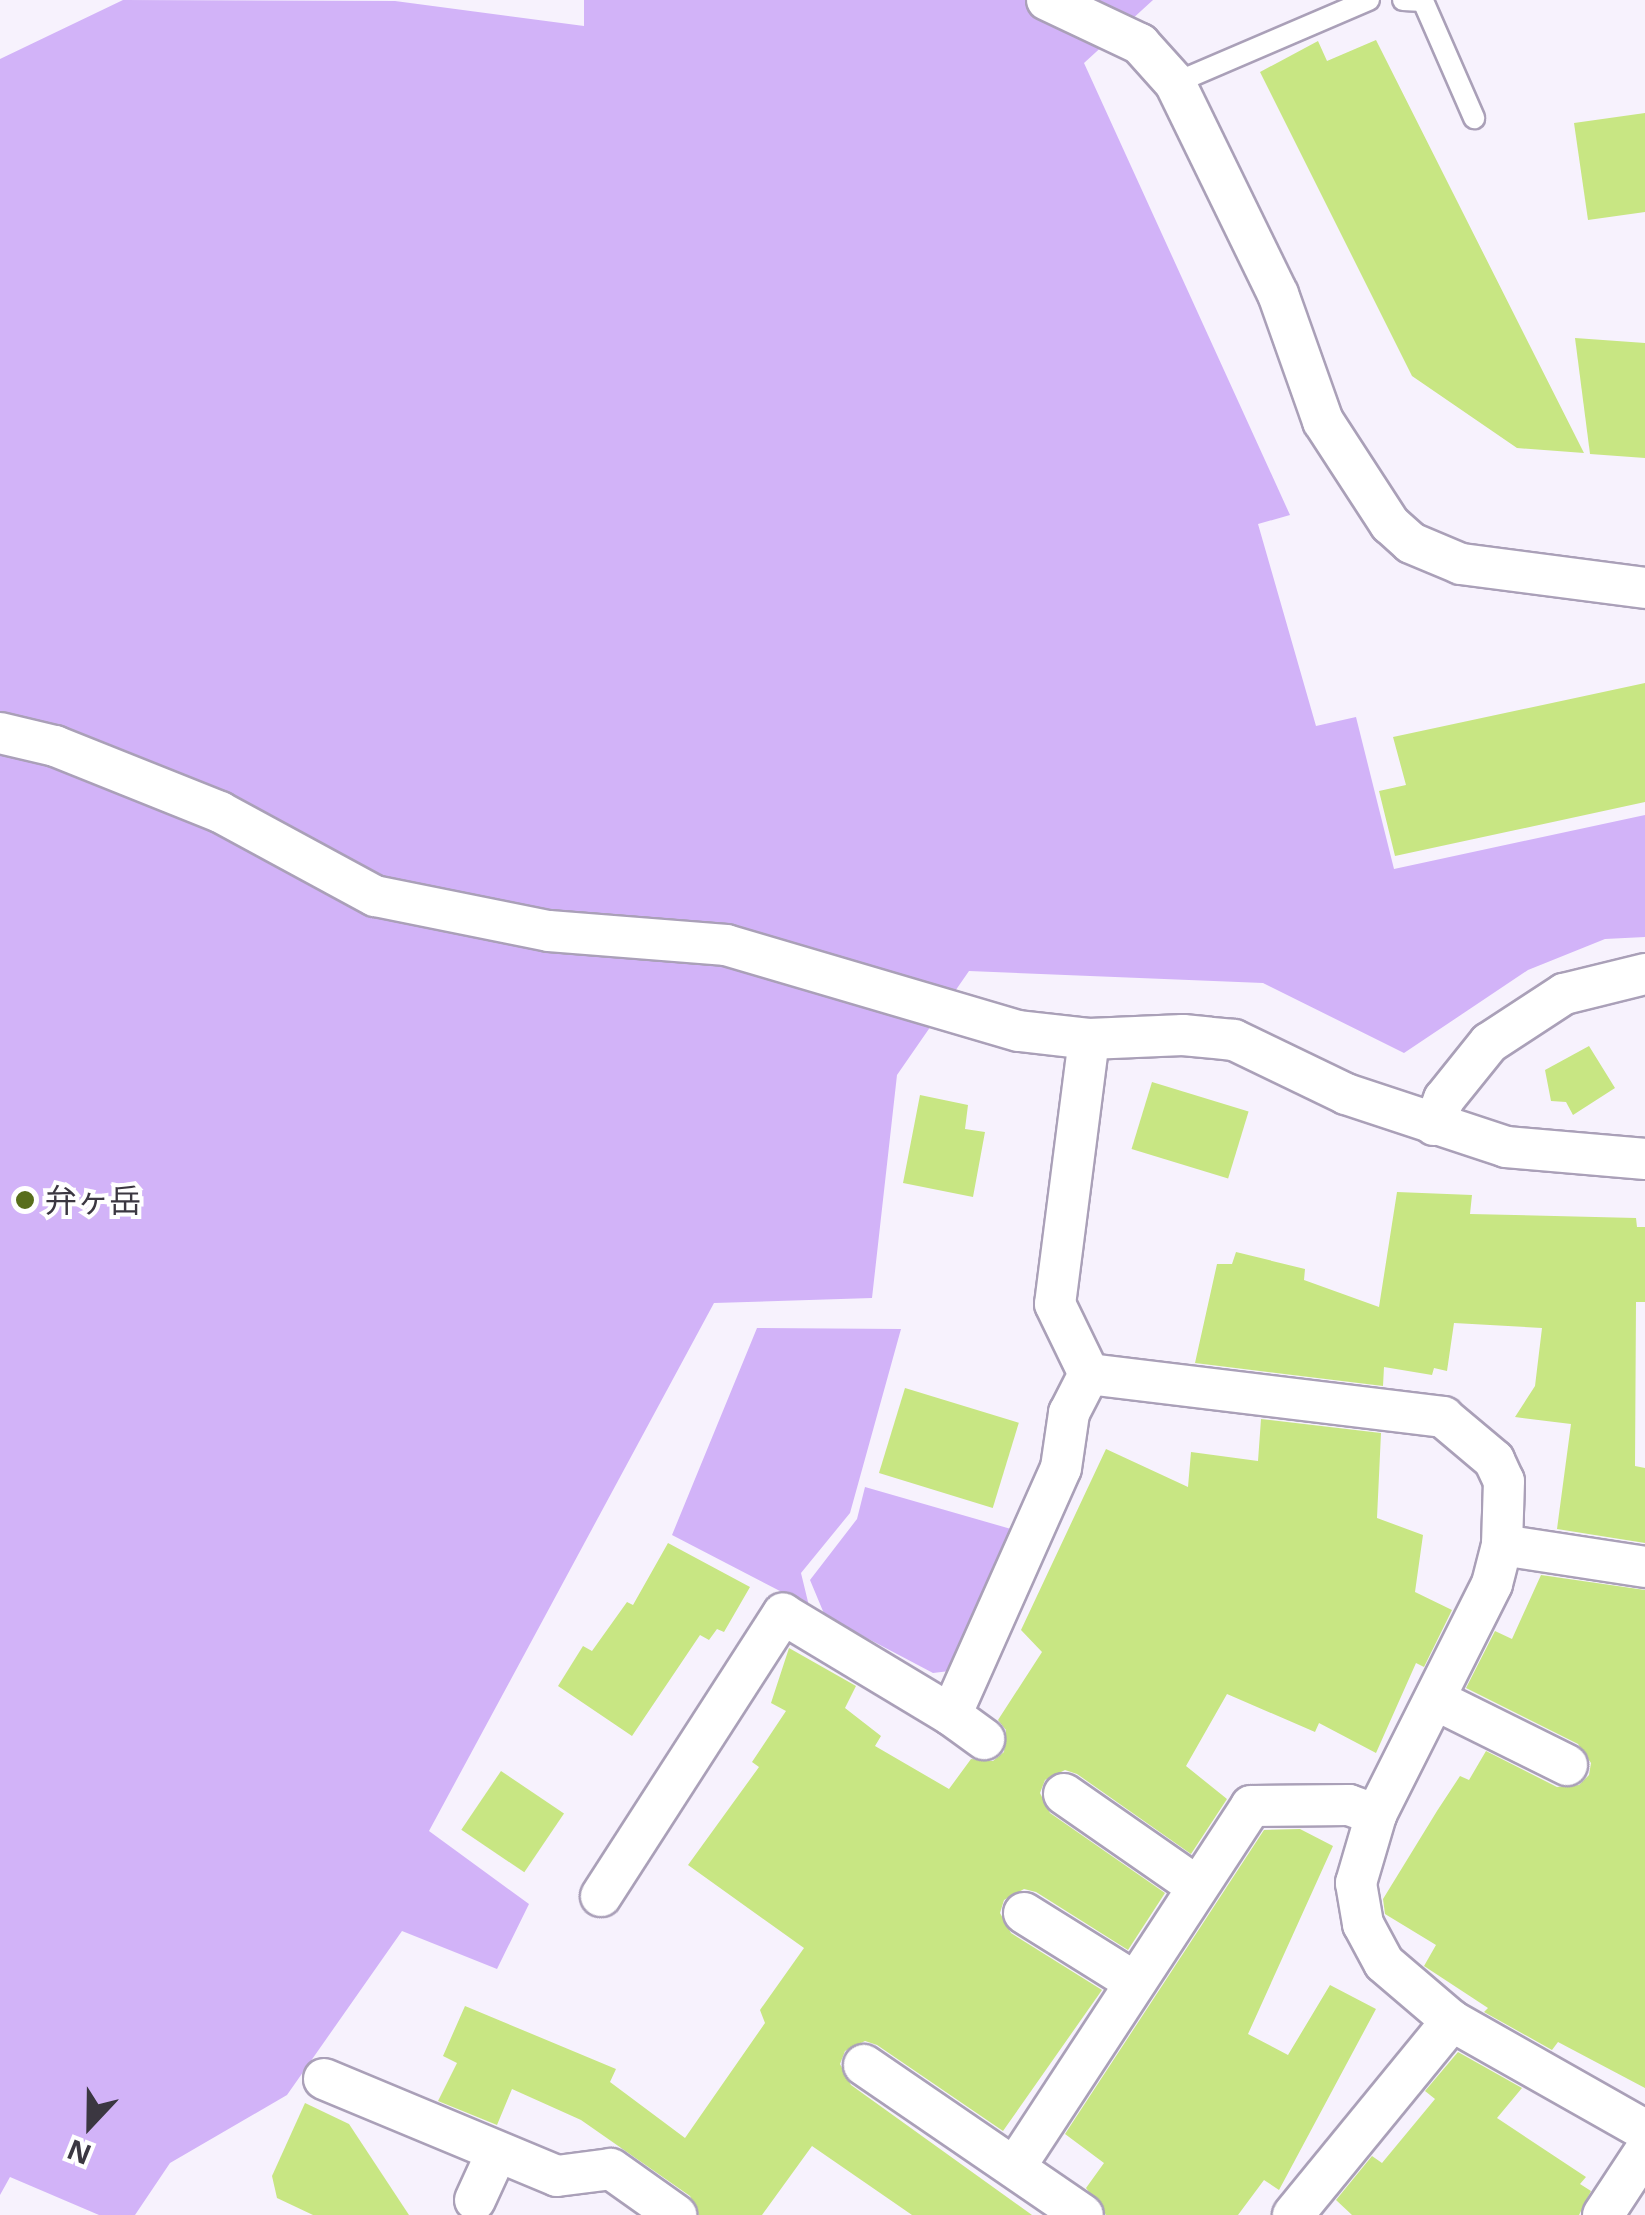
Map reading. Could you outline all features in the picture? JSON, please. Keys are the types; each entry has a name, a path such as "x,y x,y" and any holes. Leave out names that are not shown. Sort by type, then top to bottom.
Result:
{"street":[{"path":"1047,0 1140,44 1175,83 1278,294 1323,421 1390,524 1412,543 1462,564 1645,588"},
{"path":"0,733 56,746 220,812 375,896 549,931 726,945 951,1014 1089,1039 1183,1035 1234,1040 1346,1094 1506,1147 1645,1159"},
{"path":"1434,1125 1462,1072 1501,1034 1564,994 1645,974"},
{"path":"1089,1039 1055,1304 1090,1374"},
{"path":"1090,1374 1442,1417 1476,1440 1504,1481 1502,1545 1492,1584 1438,1701 1376,1815 1356,1883 1363,1924 1384,1963 1452,2022 1645,2130"},
{"path":"951,1715 1060,1468 1070,1413 1090,1374"},
{"path":"1502,1545 1645,1567"},
{"path":"601,1896 783,1614 951,1715 984,1740"},
{"path":"1438,1701 1566,1765"},
{"path":"1064,1794 1195,1885"},
{"path":"1015,2166 1195,1885 1251,1806 1349,1805 1376,1815"},
{"path":"1024,1913 1133,1981"},
{"path":"1293,2215 1452,2022"},
{"path":"864,2065 1083,2215"},
{"path":"324,2079 558,2176 610,2168 676,2215"},
{"path":"475,2200 497,2152"},
{"path":"1603,2215 1645,2152"}],"lane":[{"path":"1175,83 1368,0"},
{"path":"1403,0 1422,1 1474,118"}],"shaded area":[{"path":"123,0 395,1 584,26 584,0 1153,0 1084,63 1290,515 1258,524 1316,726 1356,717 1394,869 1645,815 1645,937 1605,939 1528,970 1404,1053 1263,983 969,971 897,1075 872,1298 714,1303 429,1831 529,1904 497,1969 402,1931 287,2095 170,2163 135,2215 99,2215 10,2177 0,2195 0,59"},
{"path":"757,1328 901,1329 850,1513 801,1573 809,1606 672,1535"},
{"path":"865,1487 1011,1529 958,1670 933,1673 825,1616 810,1580 857,1519"}],"building":[{"path":"1376,40 1584,453 1517,448 1412,376 1260,72 1318,41 1327,61"},
{"path":"1645,113 1645,212 1588,220 1574,123"},
{"path":"1575,338 1645,343 1645,458 1590,454"},
{"path":"1645,683 1645,802 1395,856 1379,791 1406,785 1393,737"},
{"path":"1589,1046 1615,1088 1573,1115 1566,1102 1551,1101 1545,1070"},
{"path":"1152,1082 1249,1112 1228,1178 1132,1149"},
{"path":"920,1095 968,1105 965,1129 985,1132 973,1197 903,1183"},
{"path":"1397,1192 1472,1195 1470,1214 1636,1218 1637,1227 1645,1227 1645,1302 1636,1302 1635,1466 1645,1468 1645,1543 1557,1529 1571,1424 1515,1417 1535,1386 1542,1328 1454,1323 1447,1371 1434,1368 1432,1375 1384,1367 1383,1386 1195,1363 1217,1264 1232,1264 1236,1252 1305,1269 1304,1280 1379,1307"},
{"path":"905,1388 1019,1423 993,1508 879,1473"},
{"path":"1261,1419 1381,1433 1377,1518 1423,1535 1415,1592 1452,1610 1424,1667 1416,1663 1376,1753 1319,1723 1315,1732 1227,1694 1186,1766 1227,1799 1191,1854 1077,1774 1065,1770 1045,1780 1040,1793 1050,1813 1165,1893 1128,1950 1036,1892 1024,1889 1004,1900 1000,1913 1011,1933 1102,1990 1003,2131 877,2045 865,2041 845,2051 840,2064 851,2085 1032,2215 912,2215 812,2146 762,2215 699,2215 690,2196 581,2120 512,2089 497,2125 438,2101 457,2063 443,2056 465,2006 616,2069 610,2082 685,2138 765,2023 760,2010 804,1948 688,1865 759,1767 752,1762 786,1711 771,1703 789,1648 856,1686 845,1708 881,1736 875,1746 949,1789 971,1759 993,1761 1004,1752 1006,1730 998,1720 1042,1652 1021,1630 1106,1449 1188,1487 1191,1452 1258,1461"},
{"path":"668,1543 750,1587 724,1632 717,1629 709,1640 700,1635 632,1736 558,1686 583,1646 592,1651 627,1602 633,1605"},
{"path":"1541,1575 1645,1590 1645,2088 1558,2042 1552,2050 1484,2012 1488,2008 1424,1966 1436,1945 1385,1914 1383,1899 1437,1811 1460,1776 1469,1780 1486,1751 1557,1787 1579,1785 1589,1775 1591,1763 1578,1744 1466,1688 1495,1631 1512,1639"},
{"path":"501,1771 564,1813 524,1872 461,1830"},
{"path":"1300,1829 1333,1846 1248,2034 1288,2055 1330,1985 1376,2009 1279,2190 1264,2180 1238,2215 1106,2215 1086,2188 1104,2163 1065,2134 1264,1830"},
{"path":"1458,2052 1522,2088 1497,2118 1586,2177 1580,2184 1591,2191 1579,2215 1352,2215 1336,2200 1372,2156 1382,2163 1435,2099 1425,2091"},
{"path":"305,2103 349,2124 409,2215 313,2215 277,2198 272,2176"}],"place":[{"name":"弁ヶ岳","path":"25,1200"}]}
